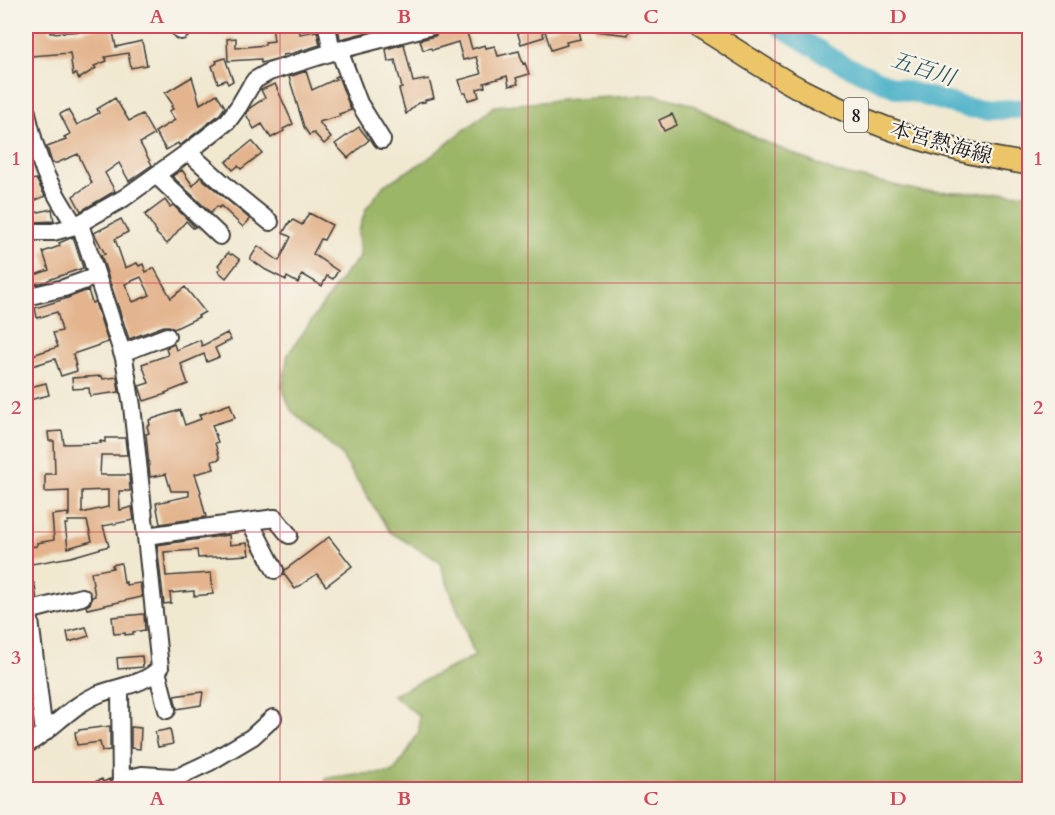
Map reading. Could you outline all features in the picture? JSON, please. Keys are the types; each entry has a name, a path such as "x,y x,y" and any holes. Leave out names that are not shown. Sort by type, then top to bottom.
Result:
{"main road":[{"name":"本宮熱海線","path":"698,26 802,90 880,126 966,153 1029,164"}],"street":[{"path":"327,26 335,51 359,103 382,140"},
{"path":"26,232 53,232 78,225 157,176 228,121 260,76 335,51 432,26"},
{"path":"26,108 43,168 59,201 78,225 98,276 122,353 132,406 160,664 158,671 167,710"},
{"path":"188,152 270,222"},
{"path":"157,176 220,236"},
{"path":"26,297 64,288 98,276"},
{"path":"122,353 167,336"},
{"path":"146,536 275,518 290,535"},
{"path":"250,522 275,570"},
{"path":"26,590 28,640 44,733"},
{"path":"28,611 81,597"},
{"path":"26,745 91,698 158,671"},
{"path":"120,688 121,784 142,775 180,776 210,762 252,737 273,718"}],"green space":[{"path":"656,95 691,104 758,139 836,172 920,191 1029,194 1029,789 321,789 327,778 392,773 404,758 419,731 419,716 393,695 475,656 439,561 390,532 340,453 291,410 282,387 288,354 346,272 360,257 358,233 366,209 384,185 425,161 495,106"}],"building":[{"path":"29,26 49,26 50,33 84,31 112,26 116,47 142,41 147,65 131,68 128,53 105,57 107,61 94,66 96,68 79,79 76,74 73,75 70,53 31,56"},
{"path":"272,26 299,27 300,34 317,31 320,45 261,63 261,59 228,61 227,39 236,38 236,48 265,45 265,42 274,41"},
{"path":"338,26 392,26 340,39"},
{"path":"465,26 472,49 485,45 486,48 495,46 498,56 519,51 529,74 516,78 518,84 509,86 507,76 484,83 485,87 477,89 479,97 468,100 459,80 481,74 476,57 463,60 458,42 432,50 431,48 423,50 420,40 435,36 441,30"},
{"path":"530,26 541,26 544,37 521,44 517,31"},
{"path":"563,26 578,26 581,39 566,42 567,45 551,50 545,31"},
{"path":"595,26 630,26 628,35 595,31"},
{"path":"404,44 413,82 429,79 434,98 418,103 406,114 399,89 402,88 395,60 388,62 386,49"},
{"path":"225,58 233,81 228,84 226,80 218,83 212,66 217,63 216,61"},
{"path":"306,71 312,90 338,76 351,110 319,122 331,138 324,144 314,133 309,135 304,127 289,77"},
{"path":"192,77 200,104 217,94 225,107 220,114 182,144 178,143 166,150 155,132 175,120 169,111 173,109 171,106 173,105 165,93"},
{"path":"275,84 293,124 271,138 262,124 254,129 246,114 251,107 265,98 261,90"},
{"path":"115,98 129,121 142,114 154,135 140,143 152,165 129,181 119,163 105,173 115,191 81,211 73,196 92,183 78,154 52,163 47,147 66,140 64,137 70,134 60,114 68,110 77,125 99,113 97,109"},
{"path":"672,114 677,125 664,131 659,120"},
{"path":"359,127 369,140 348,158 335,144"},
{"path":"252,141 262,153 241,169 238,166 233,170 226,162"},
{"path":"182,170 193,186 200,177 250,219 243,227 221,206 219,208 217,206 211,213 172,176"},
{"path":"36,179 45,196 32,202 31,198 26,199 26,181"},
{"path":"165,200 170,207 173,205 195,227 193,228 186,221 167,244 156,233 145,215"},
{"path":"52,209 54,221 36,222 34,213"},
{"path":"309,213 332,225 313,254 338,271 333,279 327,276 322,286 302,274 298,283 266,270 250,259 258,246 279,261 291,237 283,233 290,221 293,220 302,225"},
{"path":"121,219 128,232 115,239 125,268 137,263 139,266 143,264 146,272 154,268 171,298 185,287 205,312 174,329 164,326 129,339 101,255 105,254 94,233","holes":["141,277 150,295 133,302 125,284"]},
{"path":"73,237 83,268 48,281 26,286 26,278 49,270 43,252 60,246 59,243"},
{"path":"228,253 240,260 226,278 218,271 221,268 218,265"},
{"path":"88,290 92,303 95,302 108,342 73,354 77,371 61,376 55,359 32,366 29,356 58,347 53,333 62,331 57,312 37,318 35,308"},
{"path":"227,333 231,340 215,348 219,357 207,362 204,354 181,364 188,384 144,401 139,386 149,383 142,364 168,355 166,348 174,344 176,350 200,340 202,346"},
{"path":"102,376 103,379 117,377 119,392 90,396 89,388 73,389 72,378"},
{"path":"46,383 49,395 29,400 26,388"},
{"path":"230,404 235,418 212,425 218,442 215,443 220,459 212,461 214,469 195,474 206,517 160,524 156,503 189,496 189,491 171,491 166,474 150,477 146,434 149,433 147,426 150,425 149,420 180,410 185,425 201,419 199,415"},
{"path":"62,431 64,444 101,443 100,441 105,442 105,438 125,438 127,455 101,455 100,475 129,475 130,491 119,491 120,510 132,507 134,520 103,526 109,546 71,557 32,564 29,547 54,540 52,515 68,513 69,515 69,491 45,492 45,474 55,474 54,441 49,441 48,432","holes":["108,490 108,507 82,513 82,491","68,521 87,521 92,541 68,548 65,524 68,524"]},
{"path":"229,535 230,545 247,543 249,555 198,558 197,550 164,552 166,576 211,573 213,594 194,596 194,591 170,593 171,603 164,604 157,545"},
{"path":"329,537 352,566 326,586 317,574 295,589 284,574 285,570"},
{"path":"121,563 124,583 126,582 126,585 140,583 142,597 87,609 86,606 95,596 91,572 113,568 112,565"},
{"path":"144,614 145,630 133,632 133,634 114,634 112,617"},
{"path":"86,627 89,636 69,642 67,632"},
{"path":"142,656 143,667 118,669 117,658"},
{"path":"203,692 201,705 177,709 174,696"},
{"path":"110,726 110,750 102,751 100,742 77,745 75,732"},
{"path":"131,727 141,728 140,749 131,748"},
{"path":"170,729 173,744 158,747 155,732"},
{"path":"102,779 103,782 110,779 110,789 77,789"}],"waterway":[{"name":"五百川","path":"779,26 840,63 893,87 968,108 994,110 1030,108"}]}
